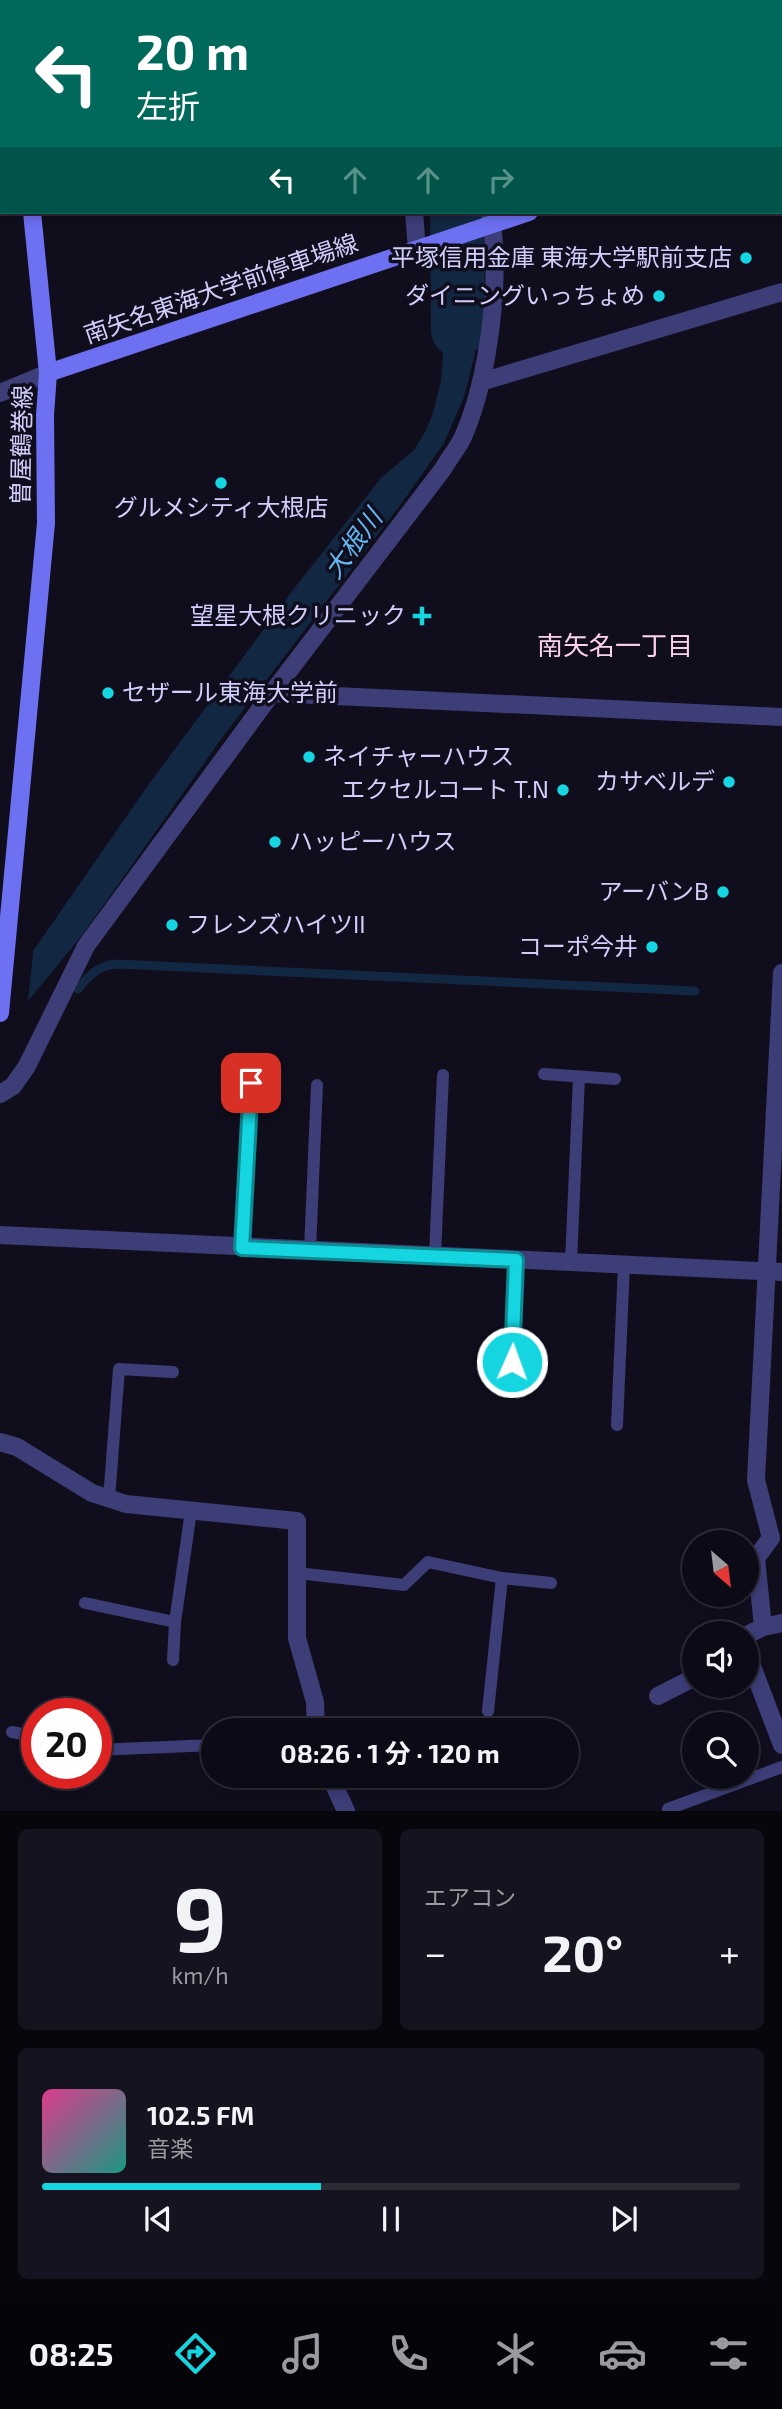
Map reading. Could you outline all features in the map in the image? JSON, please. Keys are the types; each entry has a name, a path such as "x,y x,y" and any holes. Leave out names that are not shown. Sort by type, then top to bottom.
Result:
{"main road":[{"name":"曽屋鶴巻線","path":"0,1013 46,523 45,415 48,373 32,214"},
{"name":"南矢名東海大学前停車場線","path":"48,373 422,248 489,221 520,214"}],"street":[{"path":"414,214 422,248"},
{"path":"0,1094 13,1086 27,1066 86,946 272,693 443,469 462,438 487,362 495,263 489,221"},
{"path":"481,382 782,292"},
{"path":"0,393 48,373"},
{"path":"272,693 782,717"},
{"path":"755,1621 756,1558 776,1538 756,1480 775,1271 782,973"},
{"path":"0,1235 775,1271"},
{"path":"0,1443 17,1447 92,1493 126,1504 297,1521 297,1638 315,1702 316,1718"},
{"path":"759,1630 782,1623"},
{"path":"657,1696 682,1684"},
{"path":"759,1685 782,1745"},
{"path":"335,1788 346,1811"}],"lane":[{"path":"544,1074 615,1079"},
{"path":"435,1255 443,1075"},
{"path":"571,1262 579,1078"},
{"path":"242,1248 251,1083"},
{"path":"310,1251 317,1084"},
{"path":"512,1362 516,1260"},
{"path":"617,1426 624,1264"},
{"path":"109,1499 119,1369 173,1372"},
{"path":"173,1660 191,1511"},
{"path":"297,1573 404,1585 428,1562 502,1578 551,1583"},
{"path":"488,1712 502,1578"},
{"path":"85,1603 176,1622"},
{"path":"12,1732 21,1734"},
{"path":"112,1749 201,1746"},
{"path":"668,1809 782,1767"}],"water":[{"path":"435,214 468,280 467,336 475,353 464,397 444,443 401,504 222,738 83,934 28,1001 33,951 149,784 293,590 381,478 414,450 425,432 441,381 443,356 437,330 440,297"}],"pier":[{"path":"432,214 455,214 460,248 468,273 436,283"},
{"path":"34,943 27,1005 0,1023 0,976"}],"waterway":[{"name":"大根川","path":"457,214 458,330"},
{"path":"78,989 95,972 105,966 117,964 695,991"}],"place":[{"name":"平塚信用金庫 東海大学駅前支店","path":"746,258"},
{"name":"ダイニングいっちょめ","path":"659,296"},
{"name":"グルメシティ大根店","path":"221,483"},
{"name":"望星大根クリニック","path":"422,616"},
{"name":"セザール東海大学前","path":"108,693"},
{"name":"ネイチャーハウス","path":"309,757"},
{"name":"カサベルデ","path":"729,782"},
{"name":"エクセルコート T.N","path":"563,790"},
{"name":"ハッピーハウス","path":"275,842"},
{"name":"アーバンB","path":"723,892"},
{"name":"フレンズハイツII","path":"172,925"},
{"name":"コーポ今井","path":"652,947"}],"district":[{"name":"南矢名一丁目","path":"615,646"}],"route":[{"path":"251,1083 242,1248 516,1260 512,1362"}]}
